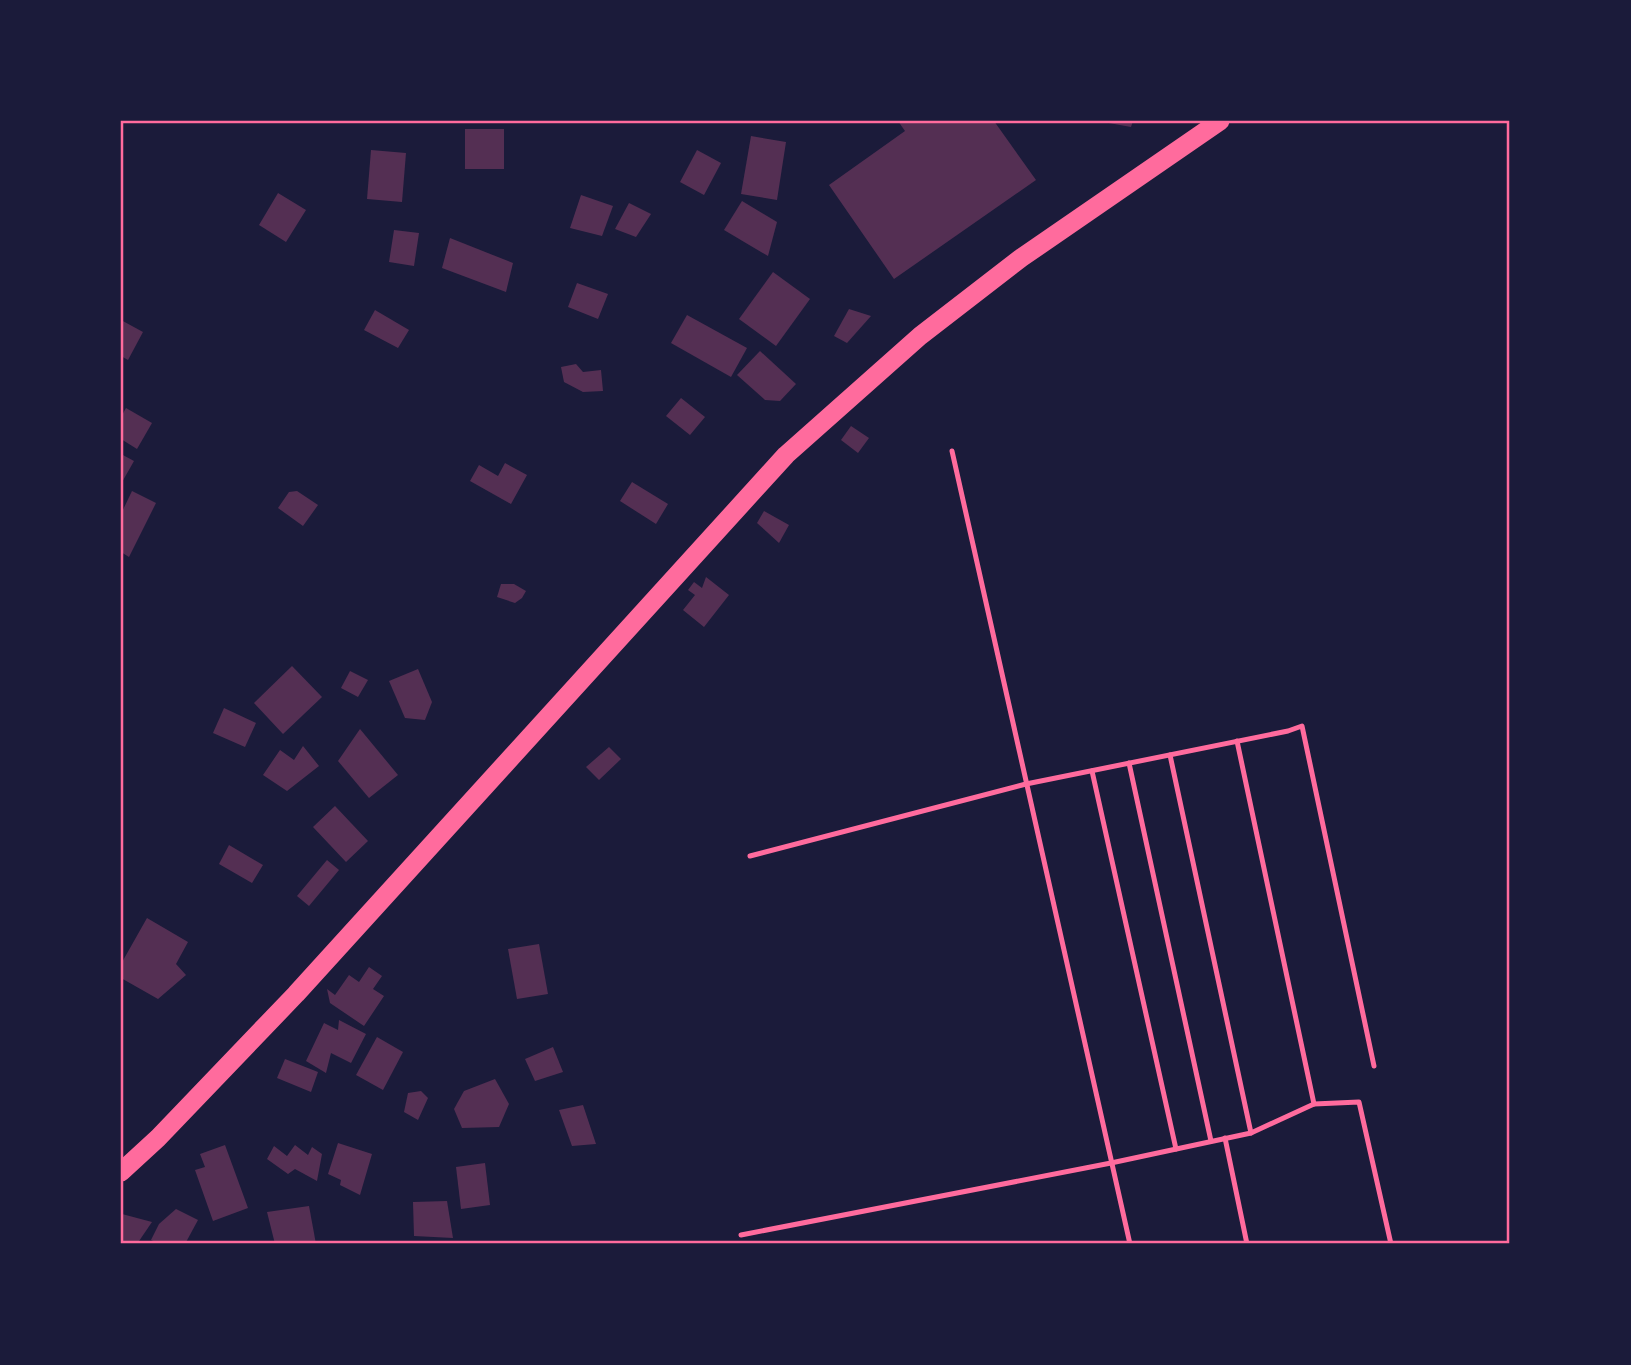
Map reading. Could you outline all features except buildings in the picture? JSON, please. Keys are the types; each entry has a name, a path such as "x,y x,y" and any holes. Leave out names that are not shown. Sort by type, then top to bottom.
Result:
{"highway":[{"path":"121,1172 158,1138 296,994 786,455 920,336 1021,258 1220,121"}],"lane":[{"path":"952,451 1130,1244"},
{"path":"750,856 1026,784 1302,726 1374,1066"},
{"path":"1237,741 1314,1104"},
{"path":"1170,755 1251,1133"},
{"path":"1129,763 1211,1141"},
{"path":"1092,771 1176,1149"},
{"path":"741,1235 1251,1133 1314,1104 1359,1102 1391,1244"},
{"path":"1225,1138 1247,1244"}]}
